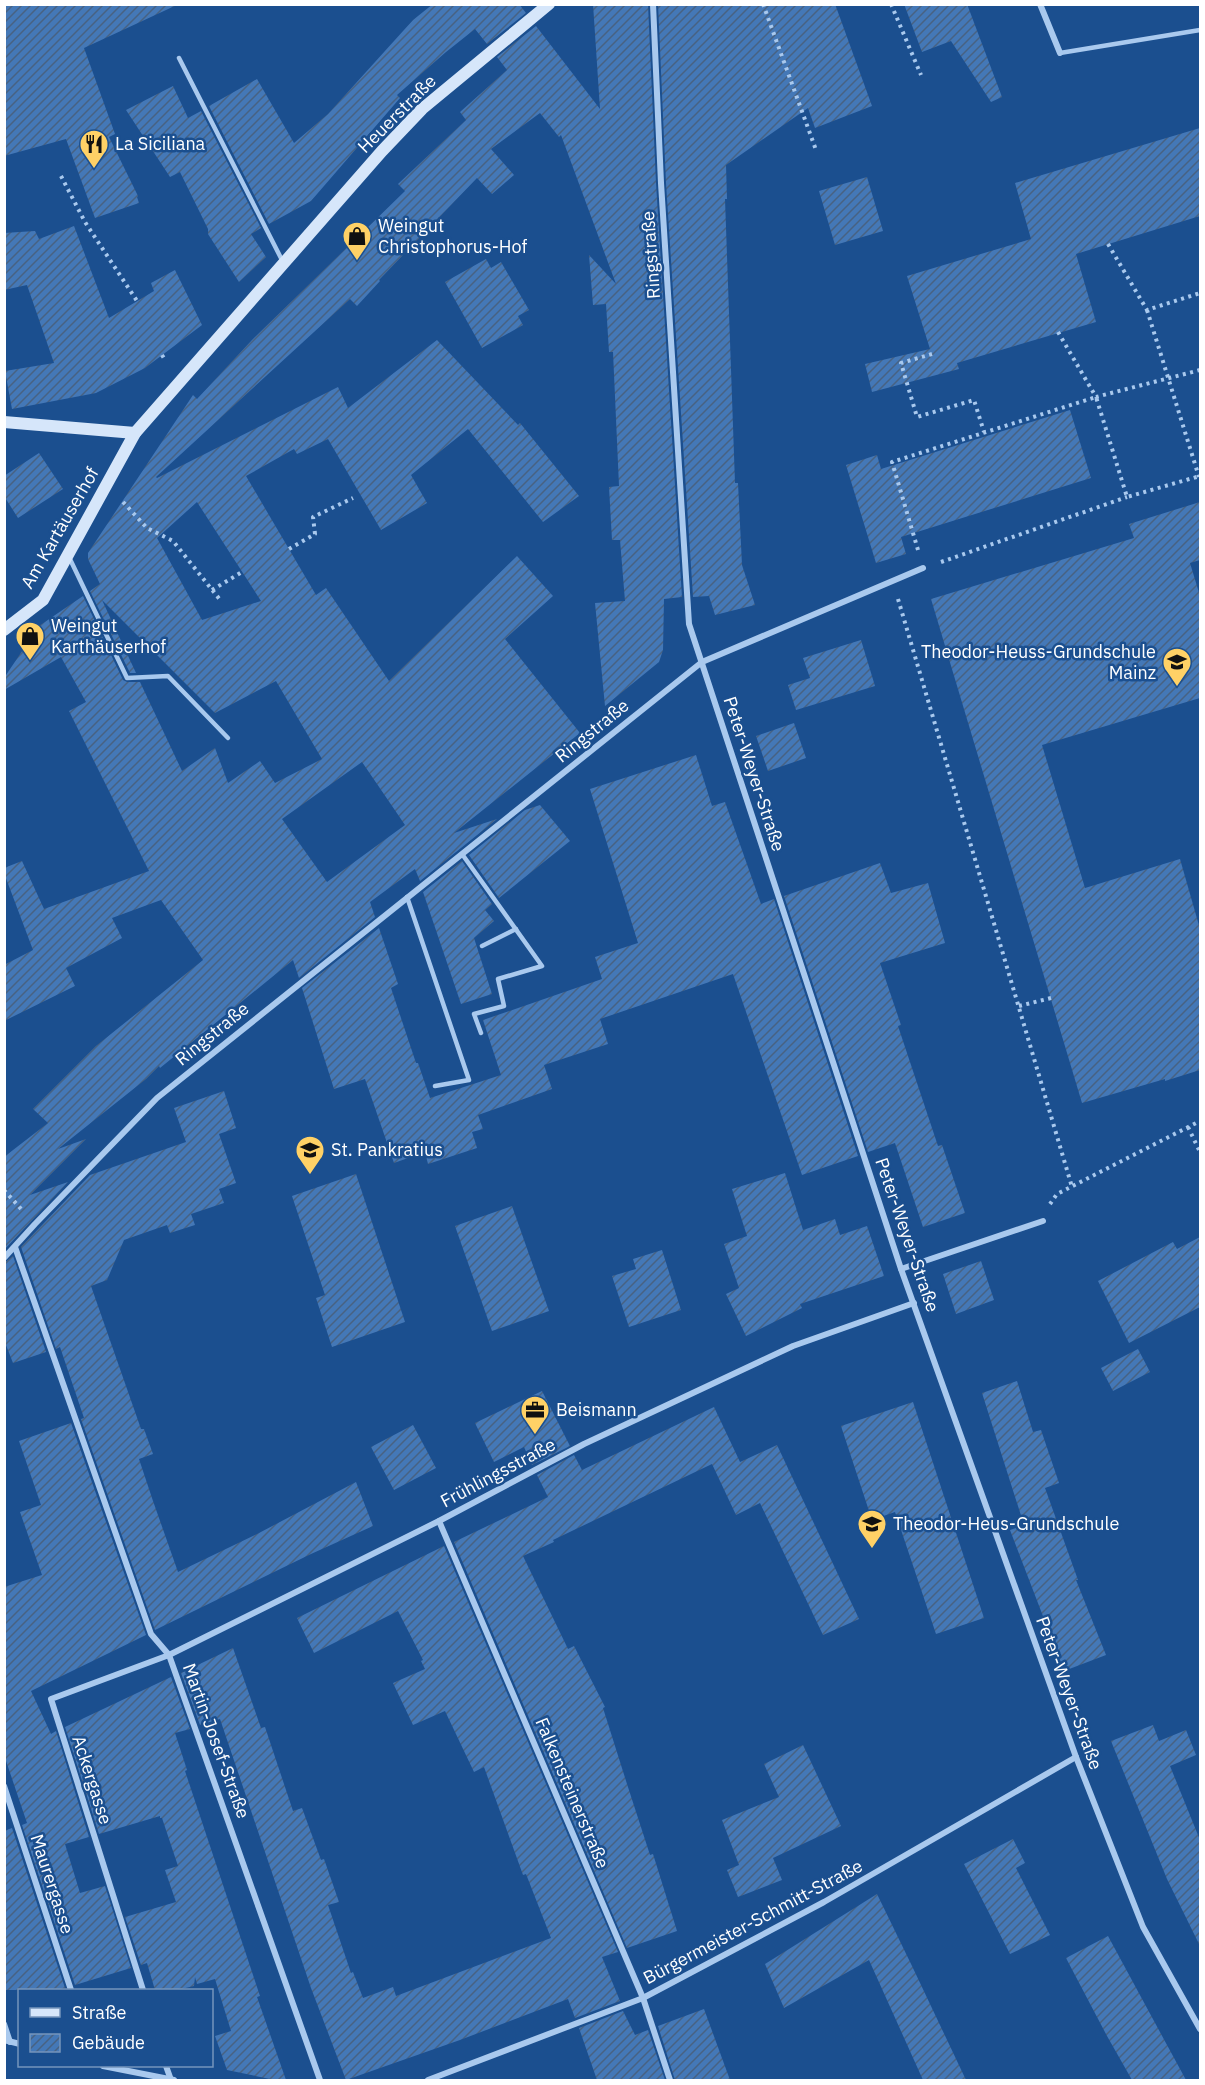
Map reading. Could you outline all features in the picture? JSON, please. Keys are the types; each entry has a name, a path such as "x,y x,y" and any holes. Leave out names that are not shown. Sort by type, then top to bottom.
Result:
{"street":[{"name":"Heuerstraße","path":"135,433 375,160 422,110 549,4"},
{"name":"Ringstraße","path":"4,1258 157,1098 702,662 689,624 653,4"},
{"path":"1040,4 1060,53"},
{"path":"4,422 135,433"},
{"name":"Am Kartäuserhof","path":"4,630 43,600 135,433"},
{"path":"702,662 923,568"},
{"name":"Peter-Weyer-Straße","path":"702,662 901,1269 1076,1757 1143,1927 1200,2029"},
{"path":"901,1269 1043,1221"},
{"name":"Martin-Josef-Straße","path":"15,1247 151,1634 169,1655 320,2080"},
{"name":"Frühlingsstraße","path":"169,1655 439,1521 584,1444 793,1346 914,1303"},
{"name":"Falkensteinerstraße","path":"439,1521 644,1998 670,2080"},
{"name":"Ackergasse","path":"143,1989 51,1699 169,1655"},
{"name":"Bürgermeister-Schmitt-Straße","path":"428,2080 644,1998 824,1902 1076,1757"},
{"name":"Maurergasse","path":"4,1786 71,1989"},
{"path":"4,2024 7,2041"},
{"path":"108,2067 173,2080"}],"lane":[{"path":"1060,53 1200,30"},
{"path":"179,58 284,264"},
{"path":"67,554 127,678 168,676 228,738"},
{"path":"462,854 542,966 498,979 504,1006 474,1014 482,1033"},
{"path":"407,897 469,1080 435,1086"},
{"path":"482,946 516,929"}],"path":[{"path":"763,4 816,150"},
{"path":"891,4 921,75"},
{"path":"61,176 85,222 137,301"},
{"path":"1108,244 1147,310 1169,378 1200,477 1127,497 923,568 891,462 1096,397 1169,378 1200,370"},
{"path":"1147,310 1200,293"},
{"path":"1058,333 1096,397 1127,497"},
{"path":"932,354 901,363 917,417 974,399 984,432"},
{"path":"162,355 165,360"},
{"path":"116,495 147,528 173,541 221,601"},
{"path":"289,549 315,534 313,517 353,498"},
{"path":"212,590 242,572"},
{"path":"892,581 1072,1187"},
{"path":"1019,1006 1051,998"},
{"path":"1058,1194 1200,1121"},
{"path":"1188,1127 1200,1152"}],"building":[{"path":"4,4 179,4 84,48 115,134 109,137 138,196 139,203 95,218 66,139 4,156"},
{"path":"433,4 519,4 526,13 487,44 475,29 446,52 397,95 400,98 311,201 269,224 209,106 257,79 294,143 328,114 413,20"},
{"path":"593,4 648,4 656,183 682,597 664,599 663,650 659,662 605,706 595,603 625,601 620,540 612,540 609,487 619,486 613,352 609,352 606,304 593,305 589,255 616,284 561,135 559,137 540,113 491,149 514,175 492,194 477,178 357,306 350,299 156,477 338,387 348,408 437,340 518,425 520,423 579,496 543,522 468,429 411,475 427,503 381,530 328,439 297,454 294,449 246,476 316,595 326,588 389,681 517,556 553,596 505,639 580,733 454,833 497,819 420,881 415,869 370,902 375,917 299,978 293,960 58,1149 86,1139 30,1195 68,1182 4,1250 4,1157 48,1123 33,1109 96,1046 203,960 161,900 112,918 122,938 66,968 75,986 4,1021 4,965 33,950 4,868 22,861 44,909 149,871 69,711 86,702 61,657 4,690 4,678 39,626 83,596 123,680 140,682 182,771 215,748 228,783 260,761 275,783 322,759 276,681 215,713 102,600 136,673 130,673 90,591 100,584 88,559 88,553 193,395 197,399 252,340 405,191 398,184 466,120 460,112 507,70 497,57 536,26 600,109","holes":["197,502 261,601 202,620 157,538","362,762 405,825 327,882 282,819"]},
{"path":"658,4 835,4 872,106 815,128 808,108 726,165 727,199 725,199 735,483 738,483 742,565 755,605 715,615 709,596 693,597 666,183"},
{"path":"904,4 967,4 1002,97 991,102 951,41 922,52"},
{"path":"173,86 188,118 201,111 261,228 251,234 266,257 239,282 208,234 208,229 180,172 170,177 126,110"},
{"path":"1200,128 1200,216 1076,254 1096,322 957,363 959,369 872,392 865,364 930,349 907,276 1031,239 1015,183"},
{"path":"867,177 883,231 835,245 819,191"},
{"path":"74,226 109,318 154,291 151,283 175,270 202,325 145,368 96,393 12,409 5,371 54,363 27,285 4,290 4,233 35,231 39,239"},
{"path":"486,259 491,268 501,262 529,310 518,316 523,325 482,348 445,282"},
{"path":"1070,410 1091,478 901,537 906,554 876,563 846,465 877,455 881,469"},
{"path":"39,453 63,489 18,518 4,496 4,476"},
{"path":"1200,502 1200,560 1190,563 1200,596 1200,698 1042,745 1085,888 1180,859 1200,929 1200,1070 1082,1103 931,599 1134,538 1129,524"},
{"path":"861,640 875,686 796,710 788,685 810,678 803,658"},
{"path":"794,723 806,758 768,771 756,736"},
{"path":"696,755 712,806 725,802 761,904 774,899 858,1156 802,1175 733,974 600,1019 608,1044 544,1065 552,1089 478,1115 483,1129 472,1132 477,1148 428,1164 425,1152 394,1163 365,1079 334,1089 302,988 379,928 398,984 391,988 430,1098 501,1075 483,1020 602,979 595,957 638,943 590,789"},
{"path":"540,805 570,841 499,898 469,855 525,810"},
{"path":"462,861 492,904 485,910 494,921 474,938 492,994 461,1004 423,892"},
{"path":"880,863 891,893 928,883 945,943 880,963 901,1025 898,1026 938,1146 942,1145 965,1213 923,1227 895,1143 868,1152 784,896"},
{"path":"224,1091 236,1128 219,1134 236,1183 219,1189 224,1203 191,1214 195,1225 170,1233 167,1225 124,1240 107,1280 91,1286 141,1429 144,1429 153,1454 139,1459 153,1501 178,1572 356,1482 373,1526 155,1630 81,1419 84,1418 60,1347 56,1349 21,1247 90,1175 186,1142 174,1108"},
{"path":"785,1173 803,1230 835,1219 840,1235 867,1226 884,1276 800,1304 802,1308 746,1336 726,1294 739,1288 724,1244 747,1236 732,1189"},
{"path":"356,1174 405,1322 332,1347 316,1298 325,1295 292,1196"},
{"path":"512,1206 549,1311 492,1331 455,1226"},
{"path":"1200,1237 1200,1307 1129,1343 1098,1281 1173,1242 1177,1249"},
{"path":"662,1250 681,1310 629,1327 612,1276 636,1269 633,1259"},
{"path":"13,1256 46,1352 13,1363 4,1340 4,1263"},
{"path":"981,1261 994,1300 956,1314 943,1274"},
{"path":"1138,1349 1150,1372 1113,1391 1101,1368"},
{"path":"1017,1381 1033,1432 1041,1430 1059,1483 1045,1488 1078,1580 1076,1580 1106,1655 1064,1671 1010,1530 1024,1525 982,1393"},
{"path":"542,1391 570,1446 532,1465 524,1447 494,1462 475,1423"},
{"path":"913,1402 984,1618 936,1634 895,1512 872,1520 841,1426"},
{"path":"714,1407 740,1462 777,1445 859,1619 823,1635 760,1503 736,1515 712,1464 523,1556 568,1649 574,1646 605,1707 603,1708 627,1784 650,1855 653,1854 677,1931 627,1948 454,1542 548,1497 537,1475 574,1455 582,1470"},
{"path":"71,1423 146,1635 31,1691 51,1734 56,1731 89,1837 65,1844 80,1893 105,1886 131,1968 75,1985 22,1825 27,1823 4,1755 4,1587 42,1575 20,1512 41,1505 19,1441"},
{"path":"413,1425 436,1468 394,1490 371,1447"},
{"path":"444,1546 618,1952 602,1957 620,2001 575,2018 568,1999 346,2080 311,1988 220,1719 200,1725 181,1673 233,1648 261,1728 265,1727 293,1811 302,1808 321,1860 324,1859 339,1902 328,1905 351,1973 353,1972 363,1998 393,1987 396,1996 551,1938 526,1874 523,1875 484,1767 474,1772 445,1711 413,1725 393,1683 425,1669 421,1661 423,1660 398,1611 314,1653 297,1618"},
{"path":"171,1677 190,1729 175,1733 187,1770 185,1771 286,2080 275,2080 227,2070 215,2036 231,2031 215,1979 197,1984 195,1977 194,1986 181,1989 155,1989 147,1963 141,1965 125,1917 176,1902 165,1870 178,1866 162,1818 160,1816 99,1834 65,1727"},
{"path":"1153,1725 1159,1741 1186,1730 1196,1755 1170,1766 1200,1840 1200,1946 1167,1879 1111,1741"},
{"path":"803,1745 841,1826 773,1858 782,1880 738,1897 727,1870 739,1865 722,1820 779,1797 764,1764"},
{"path":"12,1828 65,1988 4,1990 4,1831"},
{"path":"1013,1839 1025,1863 1016,1868 1050,1935 1010,1954 964,1864"},
{"path":"877,1894 966,2080 923,2080 869,1960 784,2008 765,1964"},
{"path":"1108,1936 1186,2080 1132,2080 1107,2036 1066,1958"},
{"path":"704,2009 730,2080 675,2080 658,2026"},
{"path":"623,2011 635,2035 648,2030 665,2080 597,2080 579,2028"}],"place":[{"name":"La Siciliana","path":"94,170"},
{"name":"Weingut Christophorus-Hof","path":"357,262"},
{"name":"Weingut Karthäuserhof","path":"30,662"},
{"name":"Theodor-Heuss-Grundschule Mainz","path":"1177,688"},
{"name":"St. Pankratius","path":"310,1176"},
{"name":"Beismann","path":"535,1436"},
{"name":"Theodor-Heus-Grundschule","path":"872,1550"}]}
